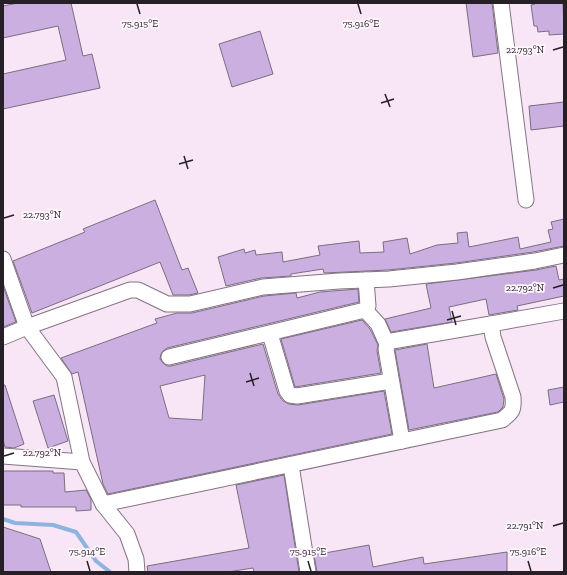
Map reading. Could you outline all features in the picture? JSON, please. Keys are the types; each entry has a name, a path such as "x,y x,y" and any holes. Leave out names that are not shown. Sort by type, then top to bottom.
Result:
{"street":[{"path":"501,3 526,200"},
{"path":"3,337 130,290 138,290 167,304 179,305 190,304 263,287 339,280 389,279 457,272 535,261 564,255"},
{"path":"3,259 27,327 64,377 82,462 103,504 127,534 136,559 137,572"},
{"path":"169,357 365,310 368,306 366,280"},
{"path":"365,310 378,324 387,344 386,349 402,441"},
{"path":"387,344 392,341 564,311"},
{"path":"103,504 502,420 512,412 513,397 493,336 491,324"},
{"path":"270,334 287,391 293,396 391,381"},
{"path":"3,456 82,462"},
{"path":"291,465 308,572"}],"building":[{"path":"18,3 71,3 83,56 92,54 100,88 3,109 3,74 66,60 58,26 3,38 3,6"},
{"path":"466,3 492,3 498,53 473,57"},
{"path":"534,3 563,3 564,34 549,35 549,31 538,32 537,26 534,26 531,5 535,4"},
{"path":"260,31 273,74 232,87 219,44"},
{"path":"564,102 564,126 531,130 529,106"},
{"path":"155,200 182,270 188,268 198,293 189,295 173,295 160,262 32,313 13,261 85,232 83,229"},
{"path":"564,219 564,246 456,263 388,270 324,273 323,269 291,274 291,276 261,278 226,286 218,257 244,249 245,253 255,250 256,255 282,252 283,262 320,255 318,246 359,241 360,253 384,252 383,242 407,238 410,254 437,245 458,243 457,233 467,232 469,247 518,237 520,249 551,242 548,230 553,229 551,222"},
{"path":"556,266 559,280 564,279 564,296 517,306 518,310 489,315 486,299 449,307 452,322 391,332 385,319 431,308 426,284 536,270"},
{"path":"3,286 16,322 3,327"},
{"path":"358,289 359,302 167,348 161,354 160,359 167,366 171,366 263,344 278,394 283,401 289,404 298,405 384,391 392,434 108,494 103,484 78,372 72,374 61,358 157,323 155,319 177,313 192,313 264,296 296,293 297,298 320,292","holes":["205,375 202,420 169,418 160,386"]},
{"path":"362,320 370,329 378,345 377,351 381,373 295,387 281,339"},
{"path":"427,344 434,388 496,374 504,399 503,407 498,412 409,430 395,350"},
{"path":"3,385 5,385 24,444 14,448 5,447 3,440"},
{"path":"564,387 564,402 550,405 548,390"},
{"path":"54,395 68,441 48,448 33,401"},
{"path":"3,471 53,471 53,473 64,473 65,492 86,490 91,499 91,510 76,511 76,507 21,507 21,505 3,505"},
{"path":"284,475 299,572 254,572 253,568 228,572 148,572 147,566 249,548 236,485"},
{"path":"3,527 40,539 51,572 3,572"},
{"path":"369,545 373,567 423,557 424,564 507,552 507,572 317,572 314,555"}],"waterway":[{"path":"3,519 15,523 53,525 76,532 96,561 110,572"}]}
